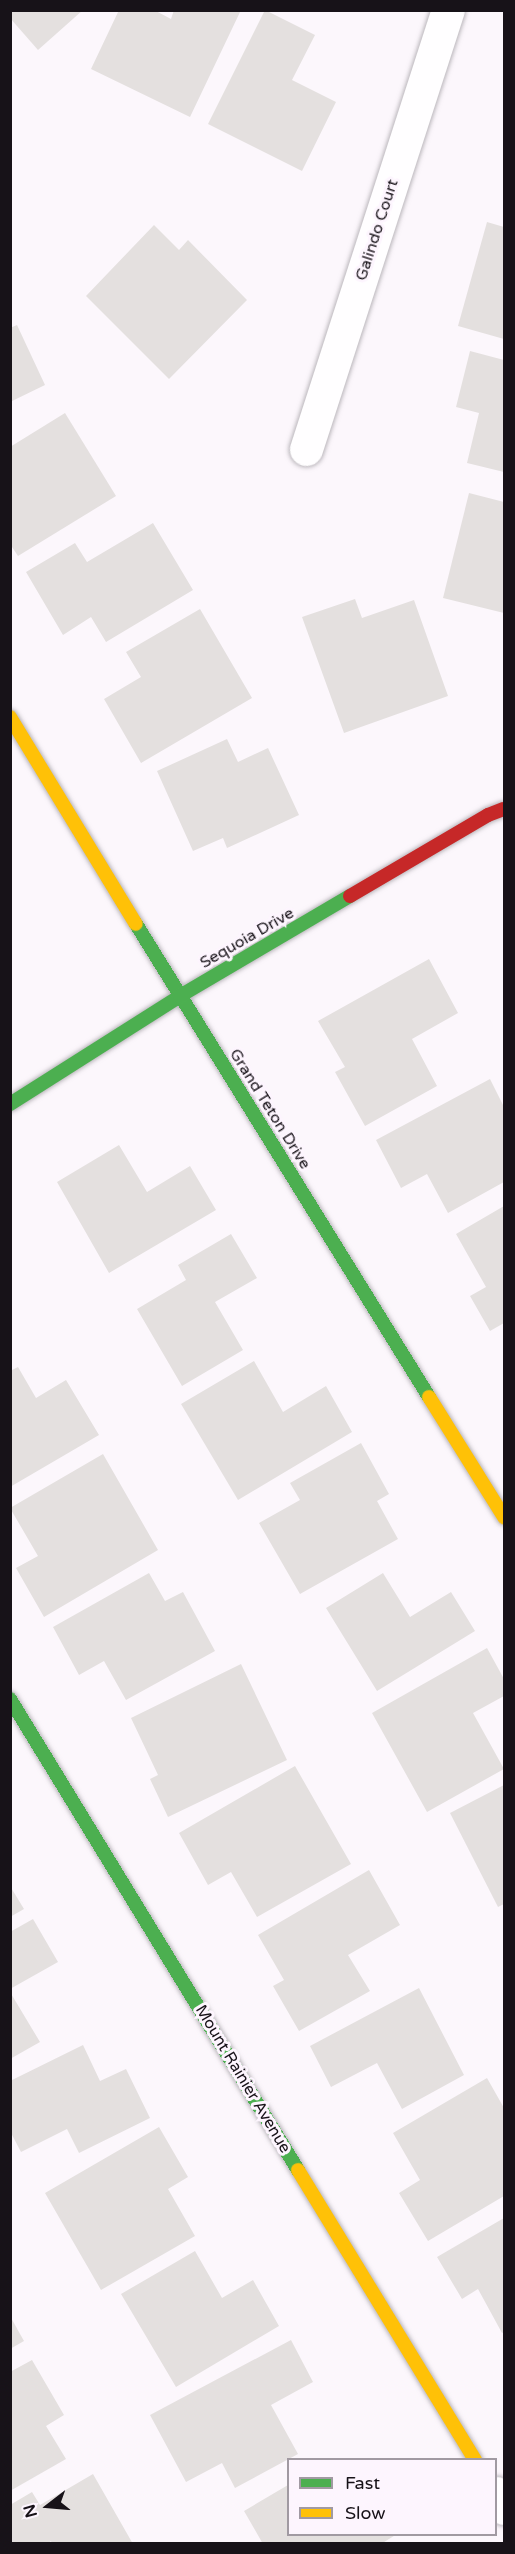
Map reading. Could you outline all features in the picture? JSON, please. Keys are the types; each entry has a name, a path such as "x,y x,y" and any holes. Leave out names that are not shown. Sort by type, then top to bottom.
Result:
{"street":[{"name":"Galindo Court","path":"306,448 448,10"},
{"name":"Grand Teton Drive","path":"10,717 180,996 504,1516"},
{"name":"Sequoia Drive","path":"10,1104 180,996 488,815 504,809"},
{"name":"Mount Rainier Avenue","path":"10,1699 474,2458"}],"building":[{"path":"10,10 83,10 38,50 10,18"},
{"path":"119,10 154,10 171,19 174,10 241,10 190,117 91,69"},
{"path":"265,10 315,35 292,80 336,102 302,171 208,124"},
{"path":"487,222 504,227 504,339 458,326"},
{"path":"154,225 179,250 188,240 247,300 169,379 86,296"},
{"path":"17,325 45,385 10,402 10,328"},
{"path":"470,351 504,360 504,472 467,463 479,413 456,407"},
{"path":"65,413 116,496 18,556 10,544 10,447"},
{"path":"469,493 504,502 504,613 443,598"},
{"path":"153,523 193,590 106,642 91,617 63,635 26,572 75,543 87,562"},
{"path":"355,599 362,618 414,600 448,696 344,733 302,617"},
{"path":"200,609 252,698 141,763 104,699 141,677 126,652"},
{"path":"227,739 238,762 268,748 299,815 227,848 223,838 193,851 157,771"},
{"path":"429,959 458,1013 412,1039 437,1086 365,1126 335,1072 345,1067 318,1021"},
{"path":"490,1079 504,1107 504,1182 448,1213 427,1174 401,1188 376,1140"},
{"path":"119,1145 147,1192 190,1166 216,1210 109,1273 57,1182"},
{"path":"504,1206 504,1323 490,1331 470,1296 486,1287 456,1234"},
{"path":"231,1234 257,1278 215,1302 243,1350 182,1386 137,1309 186,1280 178,1265"},
{"path":"254,1361 283,1412 326,1386 352,1432 238,1500 181,1404"},
{"path":"18,1367 36,1398 66,1380 99,1435 10,1487 10,1371"},
{"path":"361,1443 389,1494 377,1501 398,1539 300,1594 259,1523 300,1500 290,1483"},
{"path":"103,1454 158,1550 44,1617 16,1568 38,1556 10,1508"},
{"path":"149,1573 165,1601 183,1592 215,1651 126,1700 104,1661 79,1675 53,1627"},
{"path":"383,1573 410,1617 451,1592 475,1631 377,1691 326,1608"},
{"path":"487,1648 504,1679 504,1696 473,1713 504,1769 427,1812 372,1713"},
{"path":"241,1664 287,1760 168,1817 150,1779 158,1775 131,1718"},
{"path":"295,1766 351,1864 257,1917 231,1872 208,1885 179,1833"},
{"path":"504,1785 504,1904 498,1907 450,1813"},
{"path":"369,1870 400,1925 348,1955 370,1991 299,2031 273,1986 284,1980 258,1935"},
{"path":"10,1886 24,1909 10,1917"},
{"path":"33,1919 58,1962 10,1989 10,1932"},
{"path":"419,1988 464,2075 402,2109 377,2063 331,2087 310,2046"},
{"path":"10,1992 40,2042 10,2059"},
{"path":"83,2045 100,2081 126,2069 150,2118 79,2153 67,2129 21,2152 10,2131 10,2081"},
{"path":"487,2078 504,2108 504,2196 428,2241 399,2193 420,2180 393,2133"},
{"path":"159,2127 188,2177 168,2189 195,2236 101,2290 45,2193"},
{"path":"504,2218 504,2332 502,2333 478,2289 462,2299 437,2257"},
{"path":"195,2251 222,2298 253,2280 279,2326 176,2387 121,2294"},
{"path":"10,2316 24,2341 10,2349"},
{"path":"291,2340 313,2382 271,2405 298,2454 235,2488 222,2463 186,2482 150,2415"},
{"path":"32,2360 64,2415 46,2426 66,2459 10,2491 10,2372"},
{"path":"93,2474 133,2544 52,2544 51,2541 47,2544 10,2544 10,2505 32,2492 40,2505"},
{"path":"287,2486 287,2536 394,2536 381,2544 263,2544 244,2511"}],"traffic: fast":[{"path":"10,1104 180,996 350,896"},
{"path":"136,924 429,1397"},
{"path":"10,1699 298,2170"}],"traffic: slow":[{"path":"10,717 136,924"},
{"path":"429,1397 504,1517"},
{"path":"298,2170 474,2458"}],"traffic: jam":[{"path":"350,896 488,815 504,809"}]}
